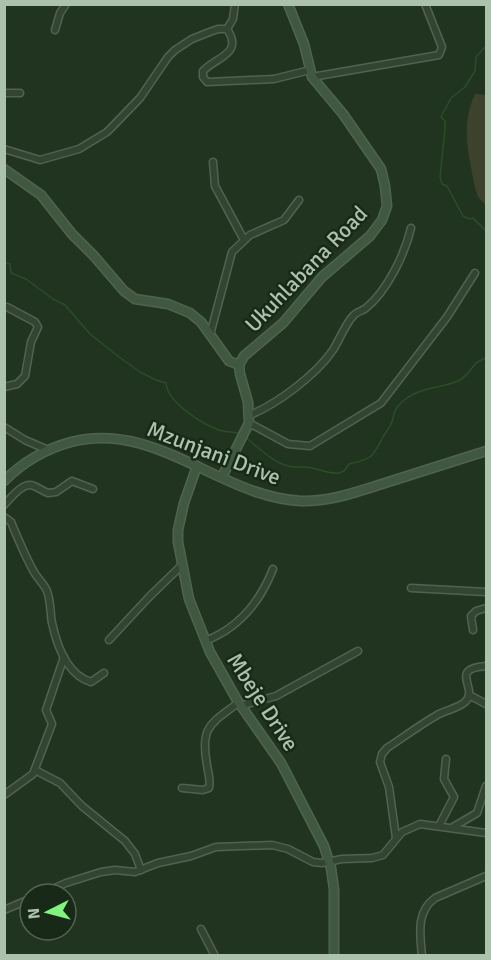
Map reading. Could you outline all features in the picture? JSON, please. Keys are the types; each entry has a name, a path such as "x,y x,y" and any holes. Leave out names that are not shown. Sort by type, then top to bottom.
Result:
{"street":[{"path":"55,30 60,13 66,4"},
{"path":"227,29 233,19 235,4"},
{"name":"Ukuhlabana Road","path":"239,365 244,356 283,323 322,276 370,236 382,220 387,206 383,176 377,161 311,74 304,44 288,4"},
{"path":"227,29 230,33 231,51 203,71 203,77 207,82 273,79 439,55 442,47 425,4"},
{"path":"4,149 40,160 78,149 112,127 140,98 175,50 192,39 215,30 227,29"},
{"path":"4,93 20,93"},
{"path":"213,162 214,186 244,240"},
{"path":"4,170 41,195 72,234 124,291 135,298 168,304 190,313 201,321 229,361 239,365 248,402 249,422"},
{"path":"210,335 232,252 250,235 284,220 299,200"},
{"path":"222,477 249,422 260,411 304,380 332,351 353,316 366,308 384,286 406,248 411,228"},
{"path":"249,422 288,444 310,446 381,403 447,317 475,273"},
{"path":"4,387 17,384 25,376 31,342 38,327 35,322 7,307"},
{"path":"4,427 21,438 48,450"},
{"name":"Mzunjani Drive","path":"4,481 28,461 48,450 79,440 117,438 148,445 272,497 314,501 350,493 486,451"},
{"name":"Mbeje Drive","path":"197,466 180,518 178,542 189,599 205,641 239,704 281,763 324,846 330,861 335,900 334,956"},
{"path":"4,505 27,485 48,493 56,492 72,481 93,489"},
{"path":"4,517 11,522 36,575 46,589 51,605 52,626 64,657 75,674 88,682 92,682 104,673"},
{"path":"109,640 182,566"},
{"path":"205,641 230,629 249,610 260,598 273,569"},
{"path":"411,588 486,592"},
{"path":"473,630 471,616 476,610 486,608"},
{"path":"182,788 203,790 209,788 204,746 206,731 213,722 239,704 276,696 358,651"},
{"path":"4,795 30,777 35,770 51,727 52,722 46,710 64,657"},
{"path":"396,838 388,780 380,762 382,754 387,748 439,714 465,701 469,695 466,679 469,670 486,666"},
{"path":"469,695 486,704"},
{"path":"439,826 454,797 444,779 446,759"},
{"path":"35,770 60,783 82,806 124,841 135,854 141,870"},
{"path":"452,828 477,813 486,786"},
{"path":"69,882 101,872 115,870 135,872 158,863 191,856 216,847 239,844 272,845 288,849 317,863 383,855 402,832 414,826 439,826 486,832"},
{"path":"422,956 420,933 422,916 429,903 435,898 486,876"},
{"path":"201,929 215,956"}],"green space":[{"path":"475,94 486,95 486,205 478,197 468,152 468,118"}],"waterway":[{"path":"486,46 476,57 475,71 465,87 451,98 441,117 445,121 445,129 440,177 442,184 447,186 463,216 473,218 486,231"},
{"path":"4,263 10,264 11,273 26,279 65,305 90,334 119,357 140,372 166,383 172,398 186,411 219,430 239,433"},
{"path":"245,437 282,464 339,473 344,471 349,464 367,459 373,453 390,426 396,408 408,397 458,381 477,362 486,358"}]}
